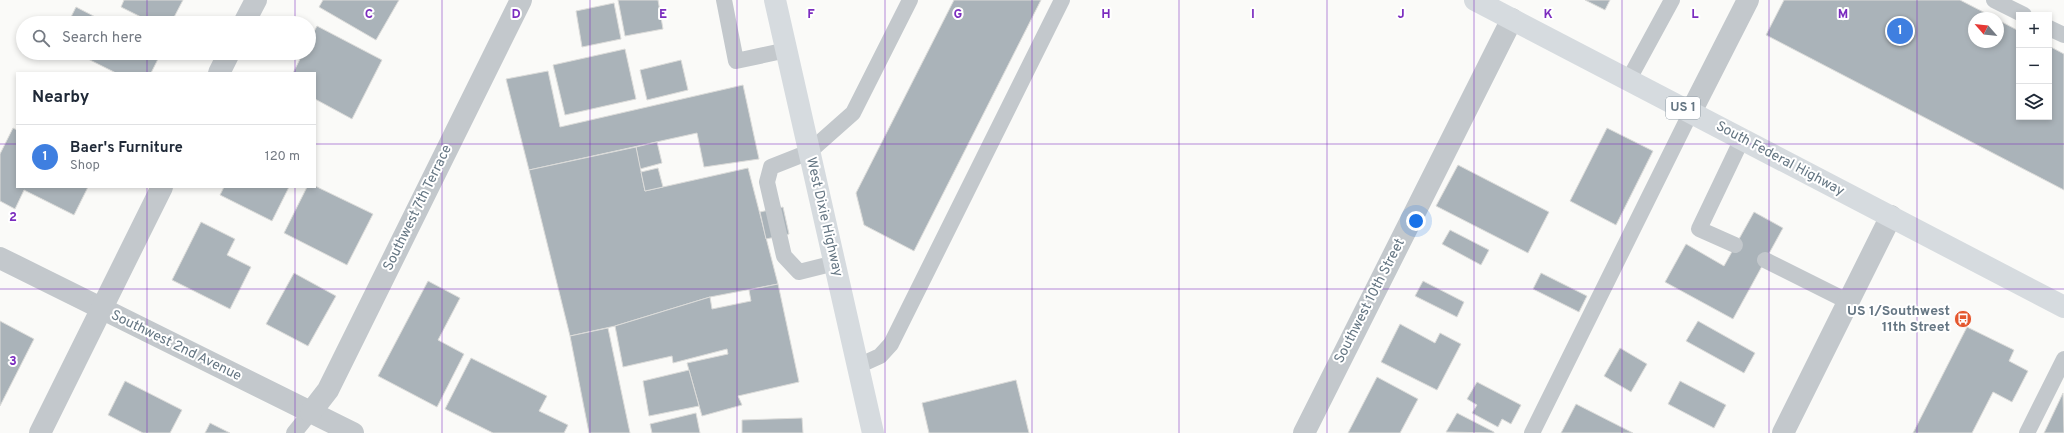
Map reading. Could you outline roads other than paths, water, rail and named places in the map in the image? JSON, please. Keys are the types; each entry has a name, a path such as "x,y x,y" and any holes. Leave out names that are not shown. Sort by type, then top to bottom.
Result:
{"main road":[{"name":"West Dixie Highway","path":"776,0 873,433"},
{"name":"South Federal Highway","path":"1476,0 2064,307"}],"street":[{"path":"248,16 256,0"},
{"name":"Southwest 7th Terrace","path":"311,412 328,390 521,0"},
{"path":"1691,112 1748,0"},
{"name":"Southwest 10th Street","path":"1304,433 1512,19"},
{"path":"220,72 226,60"},
{"path":"40,433 162,188"},
{"path":"1785,432 1891,216"},
{"name":"Southwest 2nd Avenue","path":"0,258 353,433"}],"lane":[{"path":"724,0 736,61 787,50"},
{"path":"835,263 799,272 784,256 767,182 771,167 809,152 853,113 910,0"},
{"path":"858,366 880,356 891,344 1062,0"},
{"path":"1629,79 1672,0"},
{"path":"1994,0 2018,12"},
{"path":"2052,29 2064,35"},
{"path":"1532,433 1691,112"},
{"path":"1736,245 1699,229 1742,139"},
{"path":"1765,260 1849,302"},
{"path":"2027,433 2064,359"},
{"path":"294,433 311,412"}],"place":[{"name":"Baer's Furniture","path":"1900,31"},
{"name":"US 1/Southwest 11th Street","path":"1963,319"}]}
